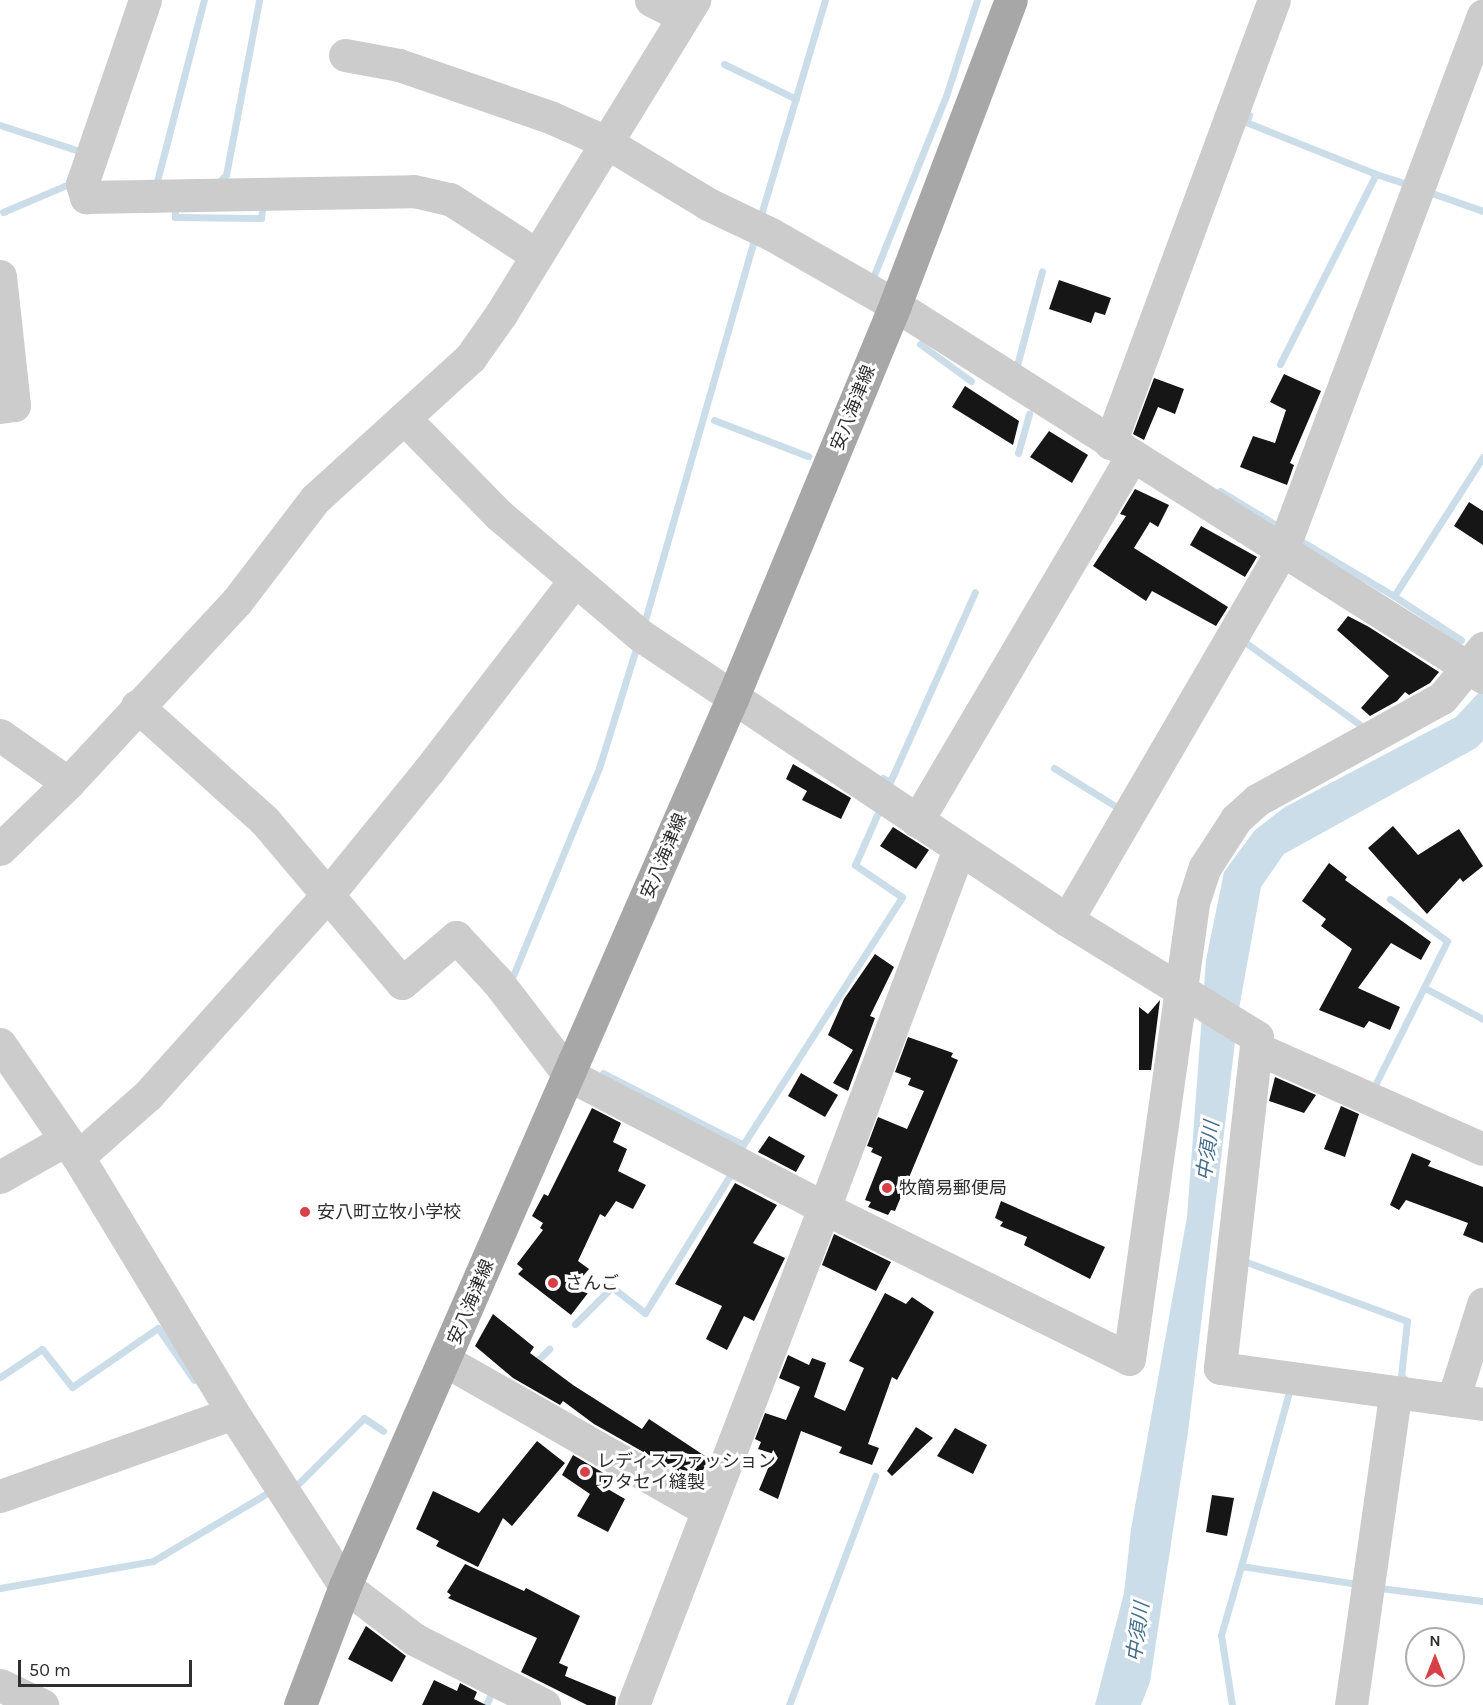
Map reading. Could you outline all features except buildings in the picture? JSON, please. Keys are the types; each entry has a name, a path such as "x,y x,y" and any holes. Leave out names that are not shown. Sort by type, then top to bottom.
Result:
{"main road":[{"name":"安八海津線","path":"300,1705 345,1586 446,1361 732,699 895,305 1011,0"}],"street":[{"path":"144,0 82,184 86,197 414,191 450,199 535,255"},
{"path":"0,849 68,783 137,706 237,601 315,499 470,358 501,314 604,141 689,8 651,0"},
{"path":"917,821 1121,449 1274,0"},
{"path":"1067,920 1282,551 1483,15"},
{"path":"137,706 265,821 402,982 456,937 497,981 569,1075 824,1208 1129,1359 1190,998 1192,903 1205,867 1236,819 1257,800 1442,699 1480,667 1282,551 895,305 771,234 708,204 604,141 550,117 399,65 345,55"},
{"path":"0,276 14,405 0,407"},
{"path":"404,418 499,515 574,580 640,635 732,699 1249,1038 1483,1149"},
{"path":"0,1177 70,1149 148,1095 329,894 429,770 574,580"},
{"path":"0,735 68,783"},
{"path":"633,1705 705,1509 824,1208 959,849"},
{"path":"1249,1038 1220,1368 1395,1395 1468,1402 1483,1304"},
{"path":"0,1044 70,1149 233,1413 345,1586 414,1639 544,1705"},
{"path":"446,1361 705,1509"},
{"path":"1351,1705 1395,1395"},
{"path":"0,1496 233,1413"}],"water":[{"name":"中須川","path":"1483,688 1483,741 1476,748 1284,854 1261,887 1239,1009 1188,1432 1150,1682 1141,1705 1095,1705 1124,1593 1131,1529 1187,1217 1206,960 1224,872 1255,830 1285,807 1456,717"}],"waterway":[{"path":"156,185 204,0"},
{"path":"218,183 226,175 259,0"},
{"path":"760,218 825,0"},
{"path":"872,280 946,96 977,0"},
{"path":"724,64 796,99"},
{"path":"1249,115 1246,122 1376,174 1280,364"},
{"path":"0,125 79,151"},
{"path":"1376,174 1410,185"},
{"path":"3,212 69,184 71,177"},
{"path":"1426,191 1483,211"},
{"path":"175,205 175,217 261,218 263,204"},
{"path":"643,627 755,237"},
{"path":"1016,369 1042,271"},
{"path":"920,344 971,381"},
{"path":"1018,453 1029,414"},
{"path":"714,420 808,456"},
{"path":"1461,640 1394,596 1483,457"},
{"path":"1220,491 1281,528"},
{"path":"1296,538 1394,596"},
{"path":"883,778 890,782 975,592"},
{"path":"1242,640 1366,729"},
{"path":"512,978 599,768 637,645"},
{"path":"1054,768 1120,809"},
{"path":"739,1151 902,897 855,865 880,808"},
{"path":"1374,1087 1447,941 1390,899"},
{"path":"1425,988 1483,1019"},
{"path":"603,1073 742,1144"},
{"path":"575,1324 612,1287 645,1313 731,1174"},
{"path":"1244,1261 1407,1321 1401,1376 1408,1382"},
{"path":"0,1377 42,1349 72,1387 158,1328 194,1380"},
{"path":"533,1365 549,1349"},
{"path":"1289,1392 1241,1566 1357,1584"},
{"path":"296,1486 364,1418 383,1431"},
{"path":"789,1705 875,1476"},
{"path":"0,1588 153,1561 269,1492"},
{"path":"1232,1705 1221,1635 1241,1566"},
{"path":"1380,1588 1483,1601"},
{"path":"486,1705 494,1688"}],"place":[{"name":"牧簡易郵便局","path":"887,1188"},
{"name":"安八町立牧小学校","path":"305,1212"},
{"name":"さんご","path":"553,1283"},
{"name":"レディスファッション ワタセイ縫製","path":"585,1472"}]}
